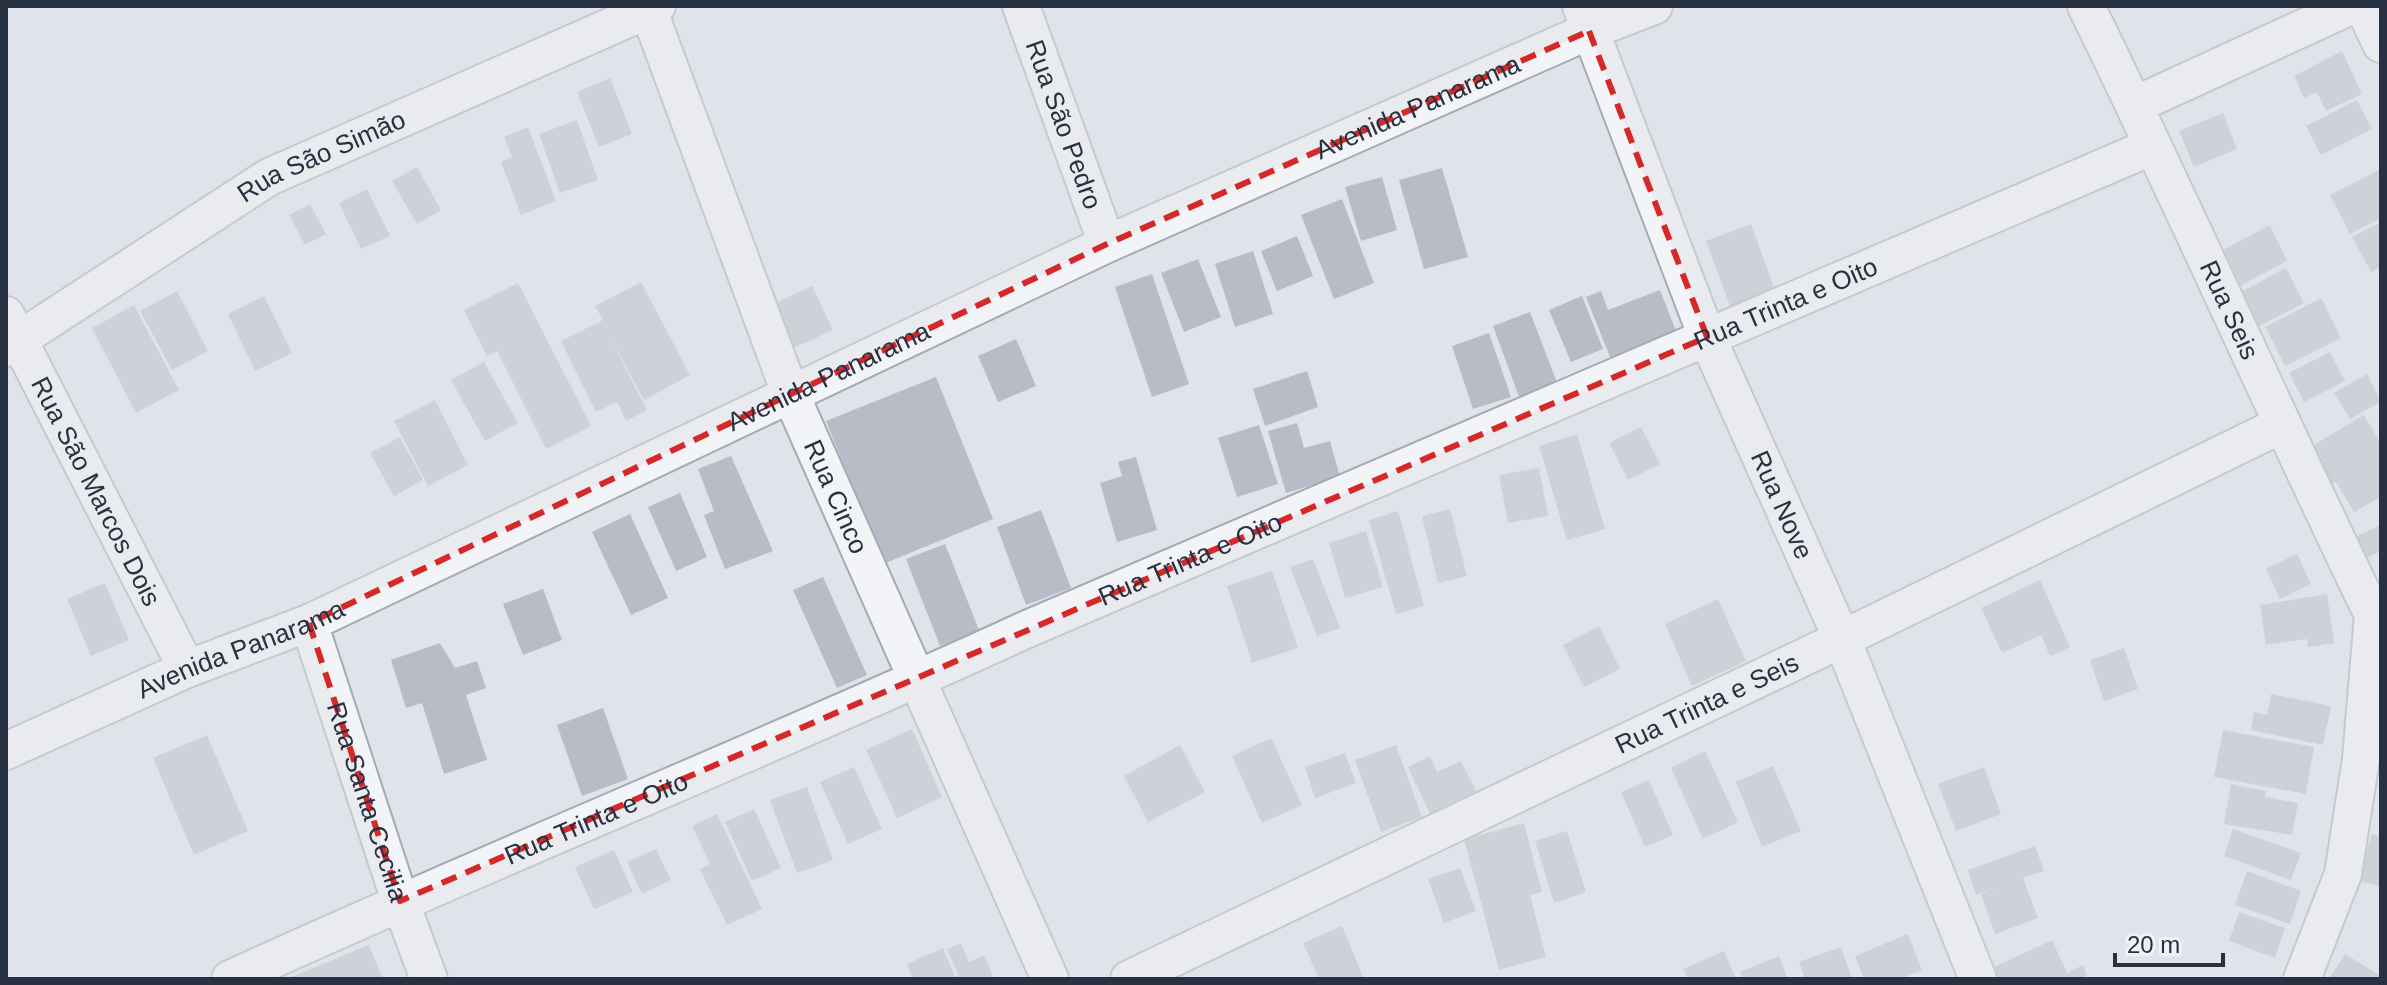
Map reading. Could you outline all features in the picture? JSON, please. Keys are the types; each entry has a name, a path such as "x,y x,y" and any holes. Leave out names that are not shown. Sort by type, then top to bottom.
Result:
{"street":[{"name":"Rua São Pedro","path":"1021,6 1107,244"},
{"name":"Avenida Panarama","path":"6,751 187,669 309,623 1585,19 1654,6"},
{"name":"Rua Seis","path":"2086,6 2135,105 2281,425 2377,620 2361,759 2343,874 2302,979"},
{"path":"2135,105 2351,6"},
{"path":"2363,6 2381,44"},
{"name":"Rua São Simão","path":"11,334 269,177 651,7"},
{"name":"Rua Cinco","path":"651,7 790,393 1050,979"},
{"name":"Rua Nove","path":"1585,19 1707,337 1842,639 1975,978"},
{"name":"Rua Trinta e Oito","path":"230,979 400,901 916,680 1025,630 2153,146"},
{"name":"Rua São Marcos Dois","path":"11,334 187,669"},
{"name":"Rua Trinta e Seis","path":"1129,979 1842,639 2281,425"},
{"name":"Rua Santa Cecilia","path":"309,623 400,901 429,979"}],"highlighted area":[{"path":"1589,31 1707,337 400,901 309,623 1107,244"}],"building":[{"path":"2342,51 2362,94 2326,111 2317,92 2304,98 2294,76"},
{"path":"610,78 632,134 599,147 577,92"},
{"path":"2357,100 2372,129 2321,155 2306,126"},
{"path":"2223,113 2237,149 2194,167 2179,131"},
{"path":"577,120 598,180 560,193 539,134"},
{"path":"528,127 556,201 521,215 501,162 512,157 504,137"},
{"path":"417,167 441,210 417,224 392,181"},
{"path":"1442,168 1468,257 1424,269 1399,180"},
{"path":"2381,169 2381,218 2350,234 2330,195"},
{"path":"1382,177 1397,230 1361,241 1345,187"},
{"path":"367,189 390,236 361,249 339,203"},
{"path":"1342,199 1374,283 1334,299 1301,215"},
{"path":"310,204 326,234 305,245 289,215"},
{"path":"2381,222 2381,267 2371,272 2352,237"},
{"path":"1751,224 1775,290 1730,306 1706,241"},
{"path":"2270,225 2287,261 2240,286 2221,251"},
{"path":"1297,236 1313,276 1277,291 1261,251"},
{"path":"1253,251 1273,314 1235,327 1215,264"},
{"path":"1198,259 1221,317 1184,332 1161,273"},
{"path":"2286,268 2304,303 2257,327 2239,293"},
{"path":"1152,274 1189,384 1152,397 1115,287"},
{"path":"641,282 690,375 644,400 609,335 647,410 626,421 617,402 596,412 561,341 603,320 595,306"},
{"path":"518,283 591,426 546,449 497,351 487,356 464,310"},
{"path":"812,286 833,330 787,351 767,307"},
{"path":"1660,290 1678,336 1612,362 1586,297 1601,291 1608,310"},
{"path":"177,291 208,351 172,370 140,311"},
{"path":"264,296 292,353 255,371 228,314"},
{"path":"1582,296 1603,349 1571,362 1549,310"},
{"path":"2321,298 2341,338 2285,366 2265,327"},
{"path":"134,305 179,390 136,413 92,328"},
{"path":"1530,312 1559,388 1521,402 1493,326"},
{"path":"1489,333 1511,397 1473,409 1452,346"},
{"path":"1016,339 1036,386 998,402 978,356"},
{"path":"2330,352 2345,381 2304,402 2289,373"},
{"path":"484,362 518,423 485,441 451,380"},
{"path":"1307,371 1318,407 1265,426 1253,389"},
{"path":"2367,374 2381,402 2350,419 2334,393"},
{"path":"936,377 993,519 883,564 826,421"},
{"path":"435,400 468,465 428,486 394,421"},
{"path":"2364,415 2381,444 2381,497 2354,512 2336,482 2332,484 2310,447"},
{"path":"1297,423 1304,448 1330,441 1340,477 1286,493 1268,431"},
{"path":"1259,425 1278,484 1237,497 1218,438"},
{"path":"1641,427 1660,464 1628,480 1609,443"},
{"path":"1577,434 1605,529 1567,540 1539,446"},
{"path":"400,437 423,480 394,496 370,453"},
{"path":"731,456 773,551 725,569 704,515 714,511 698,469"},
{"path":"1136,457 1157,530 1117,542 1100,483 1122,476 1118,462"},
{"path":"1539,468 1548,516 1508,523 1499,475"},
{"path":"680,493 707,557 676,571 648,507"},
{"path":"1450,509 1467,576 1438,583 1422,516"},
{"path":"1041,510 1071,588 1026,605 997,527"},
{"path":"1398,511 1424,606 1396,614 1369,520"},
{"path":"630,514 668,598 631,615 592,532"},
{"path":"2381,525 2381,551 2361,561 2350,539"},
{"path":"1366,531 1383,587 1345,598 1329,543"},
{"path":"945,544 979,630 940,646 906,559"},
{"path":"2297,554 2311,584 2280,599 2266,569"},
{"path":"1313,559 1340,628 1317,636 1290,567"},
{"path":"1272,571 1298,648 1252,663 1227,586"},
{"path":"823,577 867,675 837,688 793,590"},
{"path":"2040,580 2070,647 2050,656 2041,635 2002,653 1981,608"},
{"path":"105,583 129,640 91,656 67,599"},
{"path":"543,589 562,640 523,655 503,604"},
{"path":"2327,594 2334,643 2308,647 2307,639 2266,645 2260,605"},
{"path":"1718,599 1746,661 1692,686 1665,624"},
{"path":"1599,626 1620,669 1584,687 1563,645"},
{"path":"440,643 455,668 477,661 486,688 466,695 487,760 444,774 422,703 406,708 391,660"},
{"path":"2124,648 2138,689 2104,701 2090,660"},
{"path":"2271,694 2331,706 2323,745 2251,730 2254,712 2267,715"},
{"path":"603,708 628,779 582,796 557,725"},
{"path":"912,729 942,797 897,818 866,750"},
{"path":"2223,730 2314,747 2306,794 2214,777"},
{"path":"207,735 248,831 194,855 153,758"},
{"path":"1271,738 1302,805 1262,823 1232,756"},
{"path":"1180,745 1205,792 1148,822 1124,776"},
{"path":"1396,745 1422,817 1381,832 1355,760"},
{"path":"1705,751 1738,822 1703,839 1671,768"},
{"path":"1345,753 1356,783 1315,798 1305,767"},
{"path":"1430,756 1437,772 1461,761 1476,791 1430,814 1408,767"},
{"path":"1773,766 1801,831 1762,847 1736,782"},
{"path":"854,767 882,829 848,844 820,782"},
{"path":"1984,767 2001,814 1956,831 1938,784"},
{"path":"1649,780 1673,835 1645,847 1621,792"},
{"path":"2231,784 2266,791 2265,797 2298,803 2292,835 2224,824"},
{"path":"807,787 833,860 797,873 770,800"},
{"path":"754,809 781,868 752,881 725,822"},
{"path":"717,814 762,909 727,925 700,869 710,864 692,826"},
{"path":"1524,823 1542,892 1530,895 1546,957 1499,970 1464,839"},
{"path":"2233,829 2301,853 2291,880 2224,856"},
{"path":"1567,831 1586,892 1554,903 1535,841"},
{"path":"2372,834 2381,837 2381,887 2358,880"},
{"path":"2035,846 2044,871 2023,878 2038,918 1995,934 1981,894 1997,887 1976,895 1968,870"},
{"path":"656,849 671,880 642,894 627,862"},
{"path":"614,850 633,892 594,909 575,867"},
{"path":"1460,868 1476,911 1444,923 1428,879"},
{"path":"2247,871 2301,891 2290,924 2235,905"},
{"path":"2239,912 2285,928 2275,958 2229,941"},
{"path":"1342,926 1364,979 1319,979 1303,943"},
{"path":"1908,934 1922,970 1901,979 1864,979 1855,956"},
{"path":"2052,940 2067,973 2083,965 2087,975 2078,979 1999,979 1994,967"},
{"path":"961,943 969,962 984,955 994,979 960,979 947,949"},
{"path":"369,945 383,979 286,979"},
{"path":"1841,947 1852,979 1805,979 1799,962"},
{"path":"943,948 956,979 913,979 907,964"},
{"path":"1724,951 1736,979 1688,979 1683,969"},
{"path":"2345,954 2381,976 2381,979 2329,979"},
{"path":"1779,956 1788,979 1743,979 1740,972"}]}
